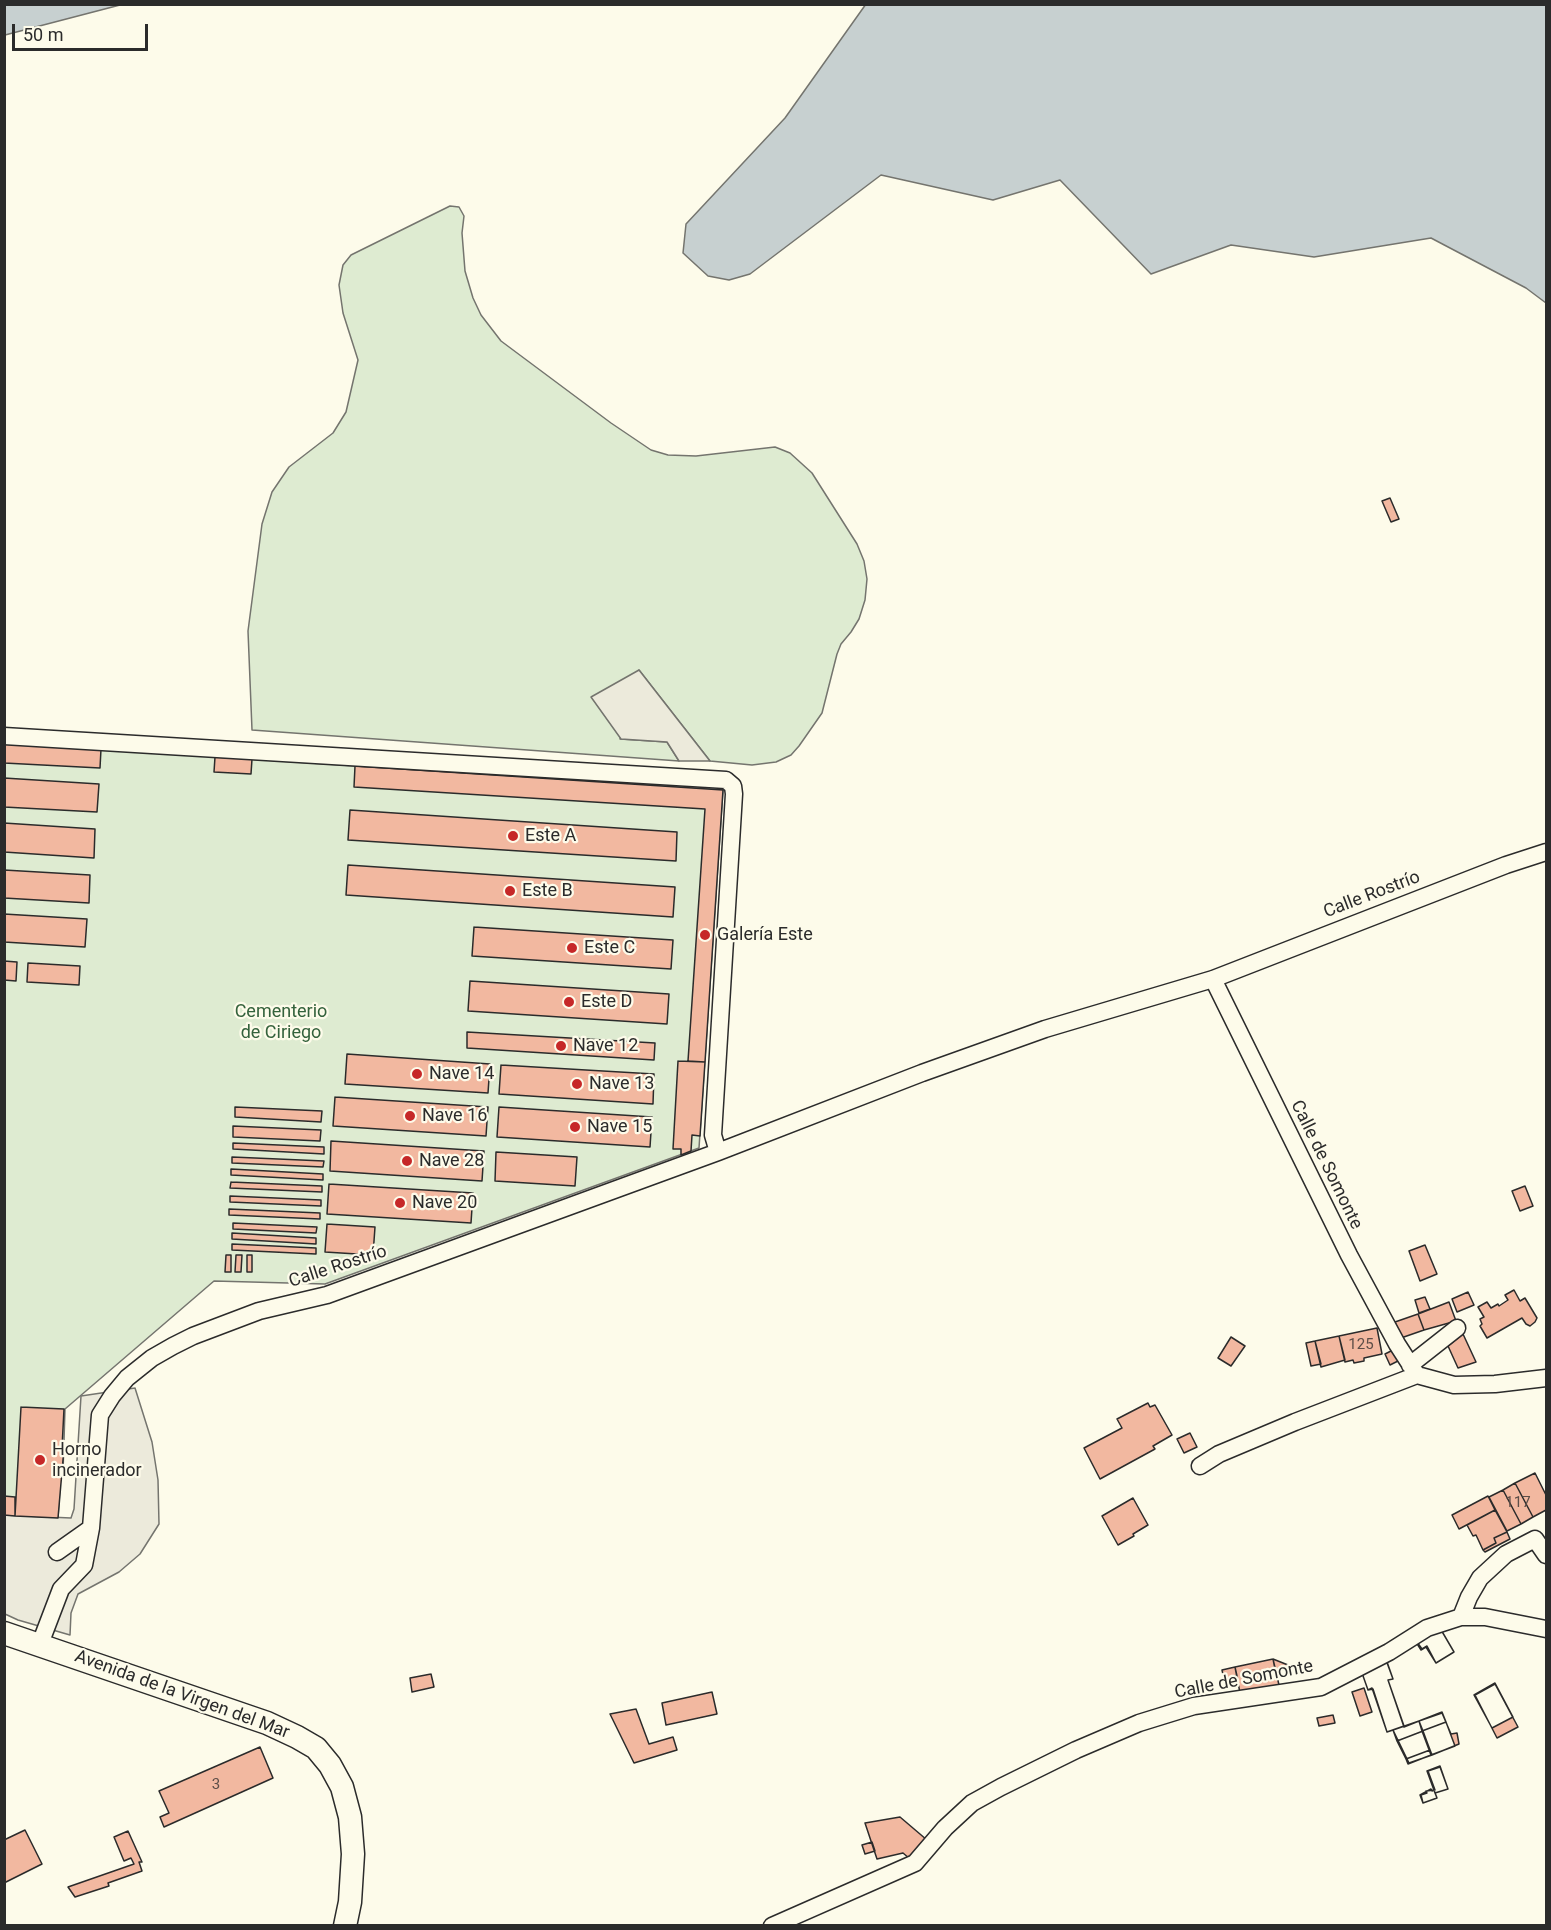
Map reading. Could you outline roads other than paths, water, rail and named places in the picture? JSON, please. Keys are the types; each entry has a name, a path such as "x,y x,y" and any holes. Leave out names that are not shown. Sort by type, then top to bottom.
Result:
{"main road":[{"name":"Avenida de la Virgen del Mar","path":"4,1633 267,1723 316,1748 330,1765 342,1787 350,1817 353,1854 350,1902 345,1926"}],"street":[{"path":"4,736 726,780 733,786 735,794 713,1135 718,1152"},
{"name":"Calle Rostrío","path":"40,1644 61,1589 84,1565 91,1528 100,1415 127,1378 152,1358 193,1336 259,1311 327,1295 1045,1029 1213,979 1405,903 1546,852"},
{"name":"Calle de Somonte","path":"1213,979 1339,1236 1413,1370"},
{"path":"1200,1466 1219,1454 1413,1370 1457,1328"},
{"path":"1413,1370 1454,1385 1495,1384 1546,1378"},
{"path":"57,1552 91,1528"},
{"path":"1461,1617 1480,1578 1506,1554 1535,1539 1546,1555"},
{"name":"Calle de Somonte","path":"772,1926 915,1863 945,1828 972,1803 1029,1773 1138,1723 1194,1706 1321,1687 1389,1652 1427,1628 1461,1617 1485,1617 1546,1629"}],"place":[{"name":"Este A","path":"513,836"},
{"name":"Este B","path":"510,891"},
{"name":"Galería Este","path":"705,935"},
{"name":"Este C","path":"572,948"},
{"name":"Este D","path":"569,1002"},
{"name":"Nave 12","path":"561,1046"},
{"name":"Nave 14","path":"417,1074"},
{"name":"Nave 13","path":"577,1084"},
{"name":"Nave 16","path":"410,1116"},
{"name":"Nave 15","path":"575,1127"},
{"name":"Nave 28","path":"407,1161"},
{"name":"Nave 20","path":"400,1203"},
{"name":"Horno incinerador","path":"40,1460"}],"park label":[{"name":"Cementerio de Ciriego","path":"281,1022"}]}
